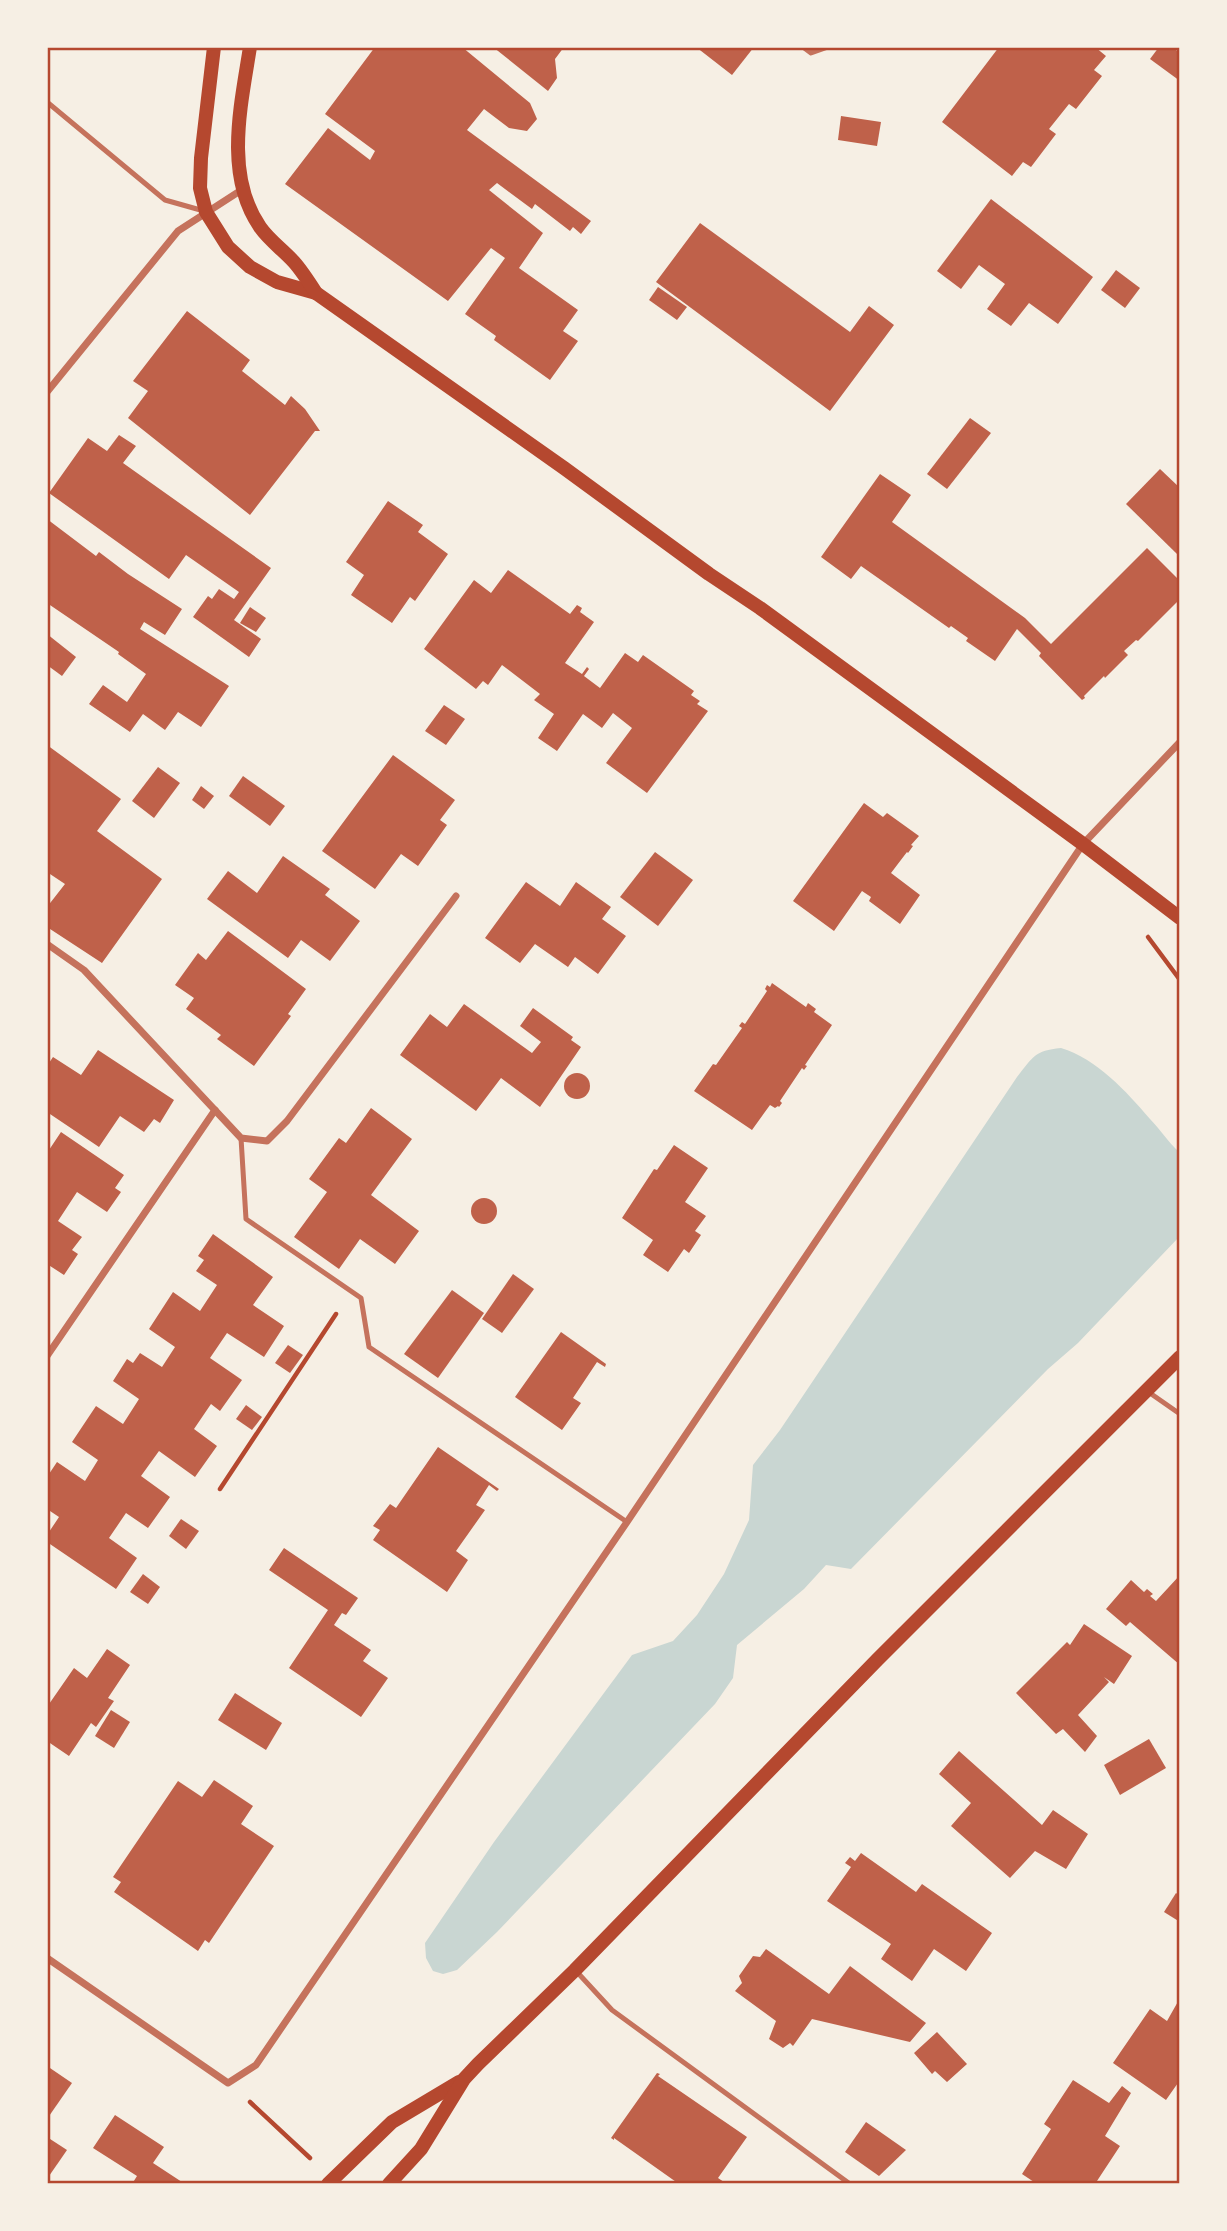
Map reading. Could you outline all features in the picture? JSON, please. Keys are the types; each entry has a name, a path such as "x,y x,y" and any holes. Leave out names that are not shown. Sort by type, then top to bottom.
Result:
{"main road":[{"path":"214,47 200,188 206,212 228,247 250,267 278,282 316,293 760,608 1180,918"},
{"path":"250,47 242,102 239,151 243,189 250,210 261,229 295,263 316,293"},
{"path":"330,2181 392,2122 464,2079 1180,1357"},
{"path":"389,2184 421,2149 464,2079"}],"street":[{"path":"47,392 178,231 243,189"},
{"path":"47,1958 228,2083 256,2065 627,1522 1083,845 1180,742"},
{"path":"47,944 84,970 241,1139 267,1141 286,1122 456,896"},
{"path":"47,1356 215,1110"}],"lane":[{"path":"803,47 811,54 828,47"},
{"path":"47,103 165,200 206,212"},
{"path":"241,1139 246,1219 362,1298 369,1347 627,1522"},
{"path":"1147,1391 1180,1414"},
{"path":"575,1970 612,2010 850,2184"}],"path":[{"path":"220,1489 351,1291"},
{"path":"228,2083 330,2181"}],"shaded area":[{"path":"1061,1048 1087,1060 1110,1077 1179,1152 1180,1236 1078,1343 1048,1369 851,1569 826,1565 804,1589 737,1645 733,1678 715,1704 497,1932 457,1970 443,1974 433,1971 426,1958 425,1943 494,1842 632,1655 673,1641 697,1615 724,1574 749,1520 753,1465 780,1430 1017,1077 1035,1056"}],"building":[{"path":"375,47 462,47 530,103 537,119 527,131 509,128 484,109 467,130 591,221 581,234 573,227 570,231 535,204 532,209 497,183 489,190 543,233 519,268 578,310 563,331 578,341 550,380 494,340 496,336 465,314 505,258 491,248 448,301 285,184 328,128 370,160 375,151 325,114"},
{"path":"493,47 564,47 555,59 557,78 548,91"},
{"path":"696,47 754,47 732,75"},
{"path":"999,47 1095,47 1106,56 1094,70 1102,76 1076,109 1069,104 1049,129 1056,134 1031,167 1023,162 1012,176 942,122"},
{"path":"1159,47 1172,47 1180,53 1180,81 1150,59"},
{"path":"841,116 881,122 877,146 838,140"},
{"path":"991,199 1093,277 1058,324 1029,303 1011,326 987,309 1005,284 979,265 961,289 937,271"},
{"path":"700,223 850,332 869,306 894,325 830,411 656,282"},
{"path":"1116,270 1140,288 1125,308 1101,290"},
{"path":"658,287 687,307 677,320 649,300"},
{"path":"187,311 250,360 242,371 285,405 291,396 305,409 320,431 315,431 250,515 128,418 148,391 133,381"},
{"path":"970,418 991,433 947,489 927,474"},
{"path":"119,435 136,446 123,463 271,568 234,620 261,639 249,657 193,617 208,596 212,599 219,589 234,599 239,592 186,555 169,579 49,493 88,438 107,451"},
{"path":"1160,469 1180,488 1180,551 1177,554 1126,504"},
{"path":"880,474 911,495 892,522 1025,618 1051,644 1147,548 1180,581 1180,599 1138,641 1124,651 1128,655 1082,700 1017,629 995,661 966,641 968,638 951,626 949,628 861,566 851,579 821,557"},
{"path":"388,501 423,525 418,532 448,554 415,601 410,597 392,623 351,595 364,575 346,562"},
{"path":"47,519 96,556 99,552 182,609 165,635 144,622 140,629 229,686 201,727 178,712 165,730 143,714 130,732 89,704 103,685 127,702 146,674 118,654 119,652 47,603"},
{"path":"508,570 570,614 577,605 582,608 580,612 594,622 565,663 582,674 587,667 589,669 584,676 600,688 625,653 638,662 643,655 694,691 691,695 700,701 697,704 708,711 647,793 606,763 632,728 613,713 602,728 583,714 557,751 538,738 554,714 534,700 540,694 502,665 488,685 483,681 476,689 424,649 474,580 491,593"},
{"path":"250,607 266,618 256,632 240,623"},
{"path":"47,634 76,657 62,676 47,665"},
{"path":"444,705 465,719 446,745 425,731"},
{"path":"47,745 121,799 97,831 162,879 102,963 47,927 47,907 65,884 47,872"},
{"path":"393,755 455,800 440,820 447,825 418,866 401,854 375,889 322,851"},
{"path":"158,767 180,783 154,818 132,801"},
{"path":"243,776 285,806 270,826 229,796"},
{"path":"201,786 214,796 204,809 192,800"},
{"path":"864,803 883,817 887,813 919,836 891,873 920,895 900,924 869,901 871,897 862,891 834,931 793,901"},
{"path":"655,852 693,880 658,926 620,897"},
{"path":"283,856 330,889 325,895 360,921 330,961 301,940 288,958 207,899 228,871 257,893"},
{"path":"526,882 560,906 576,882 611,907 602,919 626,936 598,974 575,957 568,967 535,944 520,963 485,938"},
{"path":"228,931 306,989 288,1014 291,1016 254,1066 217,1039 221,1035 186,1009 194,998 175,985 198,953 206,960"},
{"path":"772,983 806,1007 808,1003 816,1009 814,1012 832,1025 805,1065 807,1066 804,1070 802,1068 780,1101 782,1103 779,1107 770,1105 752,1130 694,1091 742,1028 739,1026 742,1022 745,1024 767,991 767,985 770,987"},
{"path":"464,1004 532,1053 541,1042 520,1026 533,1008 573,1037 571,1040 581,1047 540,1107 501,1078 476,1111 400,1055 430,1014 447,1027"},
{"path":"98,1050 174,1100 160,1123 154,1119 144,1132 120,1116 99,1147 47,1112 47,1066 53,1057 81,1075"},
{"path":"577,1073 586,1077 590,1086 586,1095 577,1099 568,1095 564,1086 568,1077"},
{"path":"371,1108 412,1139 371,1195 419,1231 395,1264 360,1239 339,1269 294,1237 327,1192 309,1179 339,1138 346,1143"},
{"path":"61,1132 124,1175 115,1188 121,1192 107,1212 77,1192 58,1221 82,1237 72,1250 78,1254 64,1275 47,1264 47,1153"},
{"path":"674,1145 708,1168 685,1202 706,1216 695,1231 701,1235 689,1253 684,1249 668,1272 643,1255 653,1240 622,1218 654,1169 657,1170"},
{"path":"484,1198 493,1202 497,1211 493,1220 484,1224 475,1220 471,1211 475,1202"},
{"path":"213,1234 273,1277 253,1305 284,1326 264,1357 227,1333 210,1358 242,1380 220,1411 211,1404 194,1429 217,1446 195,1477 159,1451 141,1476 170,1497 148,1528 126,1513 109,1538 137,1558 116,1589 47,1542 47,1535 59,1517 47,1509 47,1477 57,1462 85,1481 98,1460 72,1442 96,1406 123,1424 139,1399 113,1381 127,1359 133,1363 140,1353 162,1367 175,1347 149,1329 173,1292 200,1311 217,1285 196,1271 204,1260 198,1256"},
{"path":"513,1274 534,1289 502,1333 482,1319"},
{"path":"452,1290 484,1313 438,1378 404,1354"},
{"path":"561,1332 606,1364 605,1367 597,1362 573,1398 581,1403 562,1430 515,1397"},
{"path":"288,1345 303,1355 290,1373 275,1363"},
{"path":"246,1405 262,1417 252,1430 236,1419"},
{"path":"438,1447 499,1489 497,1491 489,1485 476,1505 485,1510 456,1551 468,1560 447,1592 373,1540 380,1530 373,1526 390,1504 396,1508"},
{"path":"181,1519 199,1531 186,1549 169,1536"},
{"path":"284,1548 358,1598 346,1615 342,1613 334,1625 371,1650 363,1661 388,1678 361,1717 289,1668 328,1610 269,1570"},
{"path":"143,1574 160,1587 148,1604 130,1592"},
{"path":"1180,1575 1180,1665 1130,1622 1126,1626 1106,1609 1131,1580 1144,1592 1147,1589 1153,1594 1150,1596 1156,1601"},
{"path":"1084,1624 1132,1656 1114,1684 1104,1677 1109,1682 1078,1715 1097,1736 1085,1752 1063,1729 1056,1734 1016,1693 1067,1642 1070,1645"},
{"path":"107,1649 130,1665 108,1698 114,1701 96,1727 91,1723 69,1756 47,1741 47,1707 74,1668 87,1678"},
{"path":"235,1693 282,1723 266,1750 218,1720"},
{"path":"111,1710 130,1722 114,1748 95,1736"},
{"path":"1149,1739 1166,1768 1120,1795 1104,1765"},
{"path":"959,1751 1042,1825 1053,1810 1088,1834 1066,1869 1035,1851 1010,1878 951,1826 971,1803 939,1774"},
{"path":"214,1780 253,1806 241,1824 274,1846 209,1943 205,1940 198,1951 114,1892 121,1882 113,1877 178,1781 202,1797"},
{"path":"861,1853 916,1892 922,1884 992,1933 966,1971 934,1949 912,1981 881,1959 891,1944 827,1901 851,1867 845,1863 850,1857 855,1861"},
{"path":"1176,1893 1180,1896 1180,1922 1164,1912"},
{"path":"766,1949 829,1994 850,1966 926,2023 910,2042 812,2019 793,2046 790,2043 783,2048 769,2039 776,2021 735,1991 742,1983 739,1976 753,1956 760,1957"},
{"path":"1180,1998 1180,2080 1166,2100 1113,2063 1150,2009 1167,2021"},
{"path":"937,2032 967,2064 947,2082 935,2071 932,2074 914,2053"},
{"path":"47,2066 72,2083 47,2119"},
{"path":"657,2073 747,2137 718,2178 727,2184 679,2184 611,2138"},
{"path":"1073,2080 1109,2103 1122,2086 1131,2093 1105,2136 1120,2146 1095,2184 1037,2184 1022,2174 1051,2129 1044,2124"},
{"path":"115,2115 164,2147 153,2163 185,2184 132,2184 137,2176 93,2148"},
{"path":"866,2122 906,2150 879,2176 845,2152"},
{"path":"47,2137 67,2150 47,2179"}]}
